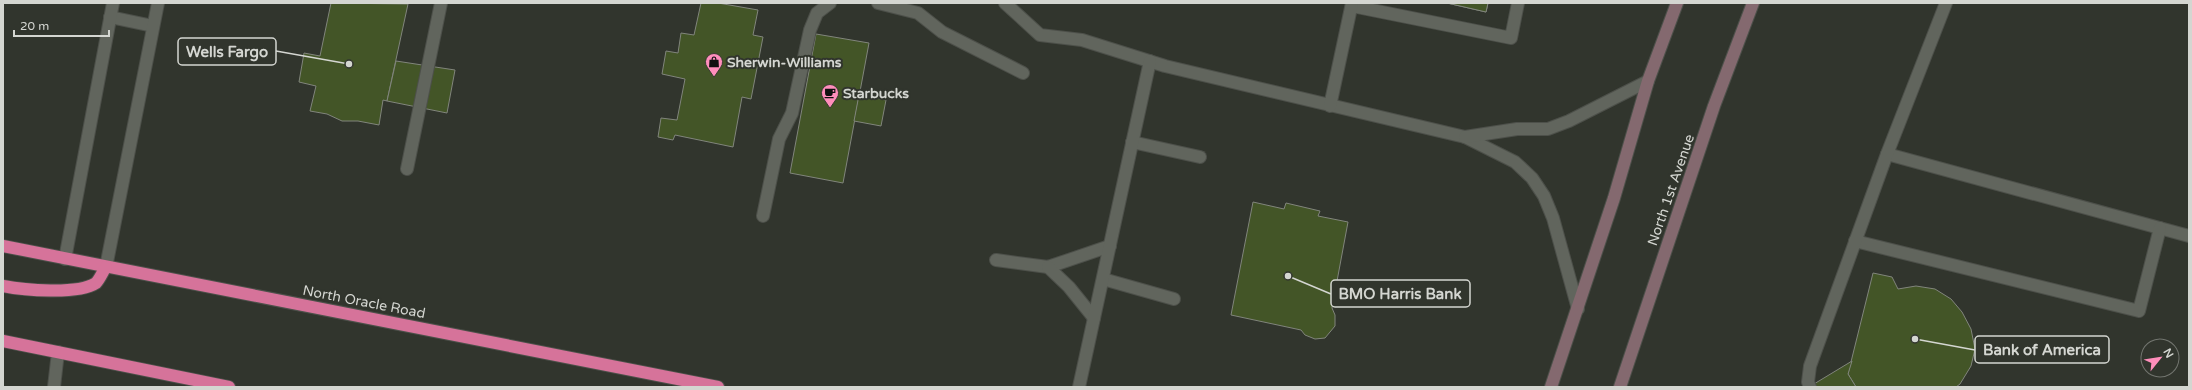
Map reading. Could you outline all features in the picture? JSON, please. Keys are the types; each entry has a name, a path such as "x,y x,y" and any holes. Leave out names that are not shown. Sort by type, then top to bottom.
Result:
{"highway":[{"name":"North Oracle Road","path":"3,246 718,387"},
{"path":"3,286 21,290 70,290 96,282 106,267"},
{"path":"3,341 229,387"}],"main road":[{"path":"1551,387 1614,198 1648,81 1677,3"},
{"name":"North 1st Avenue","path":"1620,387 1714,106 1753,3"}],"lane":[{"path":"65,259 113,3"},
{"path":"106,267 158,3"},
{"path":"406,169 441,3"},
{"path":"762,216 779,139 792,113 810,30 817,13 830,3"},
{"path":"878,3 918,13 942,32 1023,72"},
{"path":"1005,3 1040,34 1082,40 1150,61 1330,106 1465,137 1514,162 1532,178 1544,196 1553,218 1578,309"},
{"path":"1330,106 1352,4 1511,38 1518,3"},
{"path":"1810,387 1808,382 1810,366 1887,154 1946,3"},
{"path":"110,17 153,26"},
{"path":"1079,387 1150,61"},
{"path":"1465,137 1517,129 1548,129 1569,122 1648,81"},
{"path":"1132,142 1200,157"},
{"path":"1887,154 2189,236"},
{"path":"1855,242 2139,311 2160,228"},
{"path":"996,260 1048,267 1110,246"},
{"path":"1048,267 1069,287 1094,318"},
{"path":"1103,279 1174,299"},
{"path":"54,387 58,352"}],"building":[{"path":"331,3 408,4 387,101 383,100 379,125 358,121 342,121 327,114 310,111 316,86 299,82 304,53 320,56"},
{"name":"Sherwin-Williams","path":"701,3 718,3 758,10 753,35 763,37 751,99 742,97 733,147 675,135 673,140 658,137 661,118 677,120 685,79 662,74 666,51 678,53 681,33 694,35"},
{"path":"1447,3 1488,3 1486,12"},
{"path":"1447,3 1488,3 1486,12"},
{"name":"Starbucks","path":"816,34 869,43 843,183 790,173"},
{"path":"396,61 455,70 447,113 387,101"},
{"path":"859,95 886,100 881,126 854,121"},
{"path":"1253,202 1284,209 1286,203 1320,211 1318,216 1348,222 1332,308 1335,315 1335,326 1325,338 1315,339 1305,335 1301,330 1231,315"},
{"path":"1873,273 1892,277 1898,289 1916,286 1935,289 1951,299 1962,312 1971,329 1975,349 1971,366 1960,384 1956,387 1856,387 1848,374"},
{"path":"1852,361 1848,374 1856,387 1809,387"}],"place":[{"name":"Wells Fargo","path":"349,64"},
{"name":"Sherwin-Williams","path":"714,77"},
{"name":"Starbucks","path":"830,108"},
{"name":"BMO Harris Bank","path":"1288,276"},
{"name":"Bank of America","path":"1915,339"}]}
